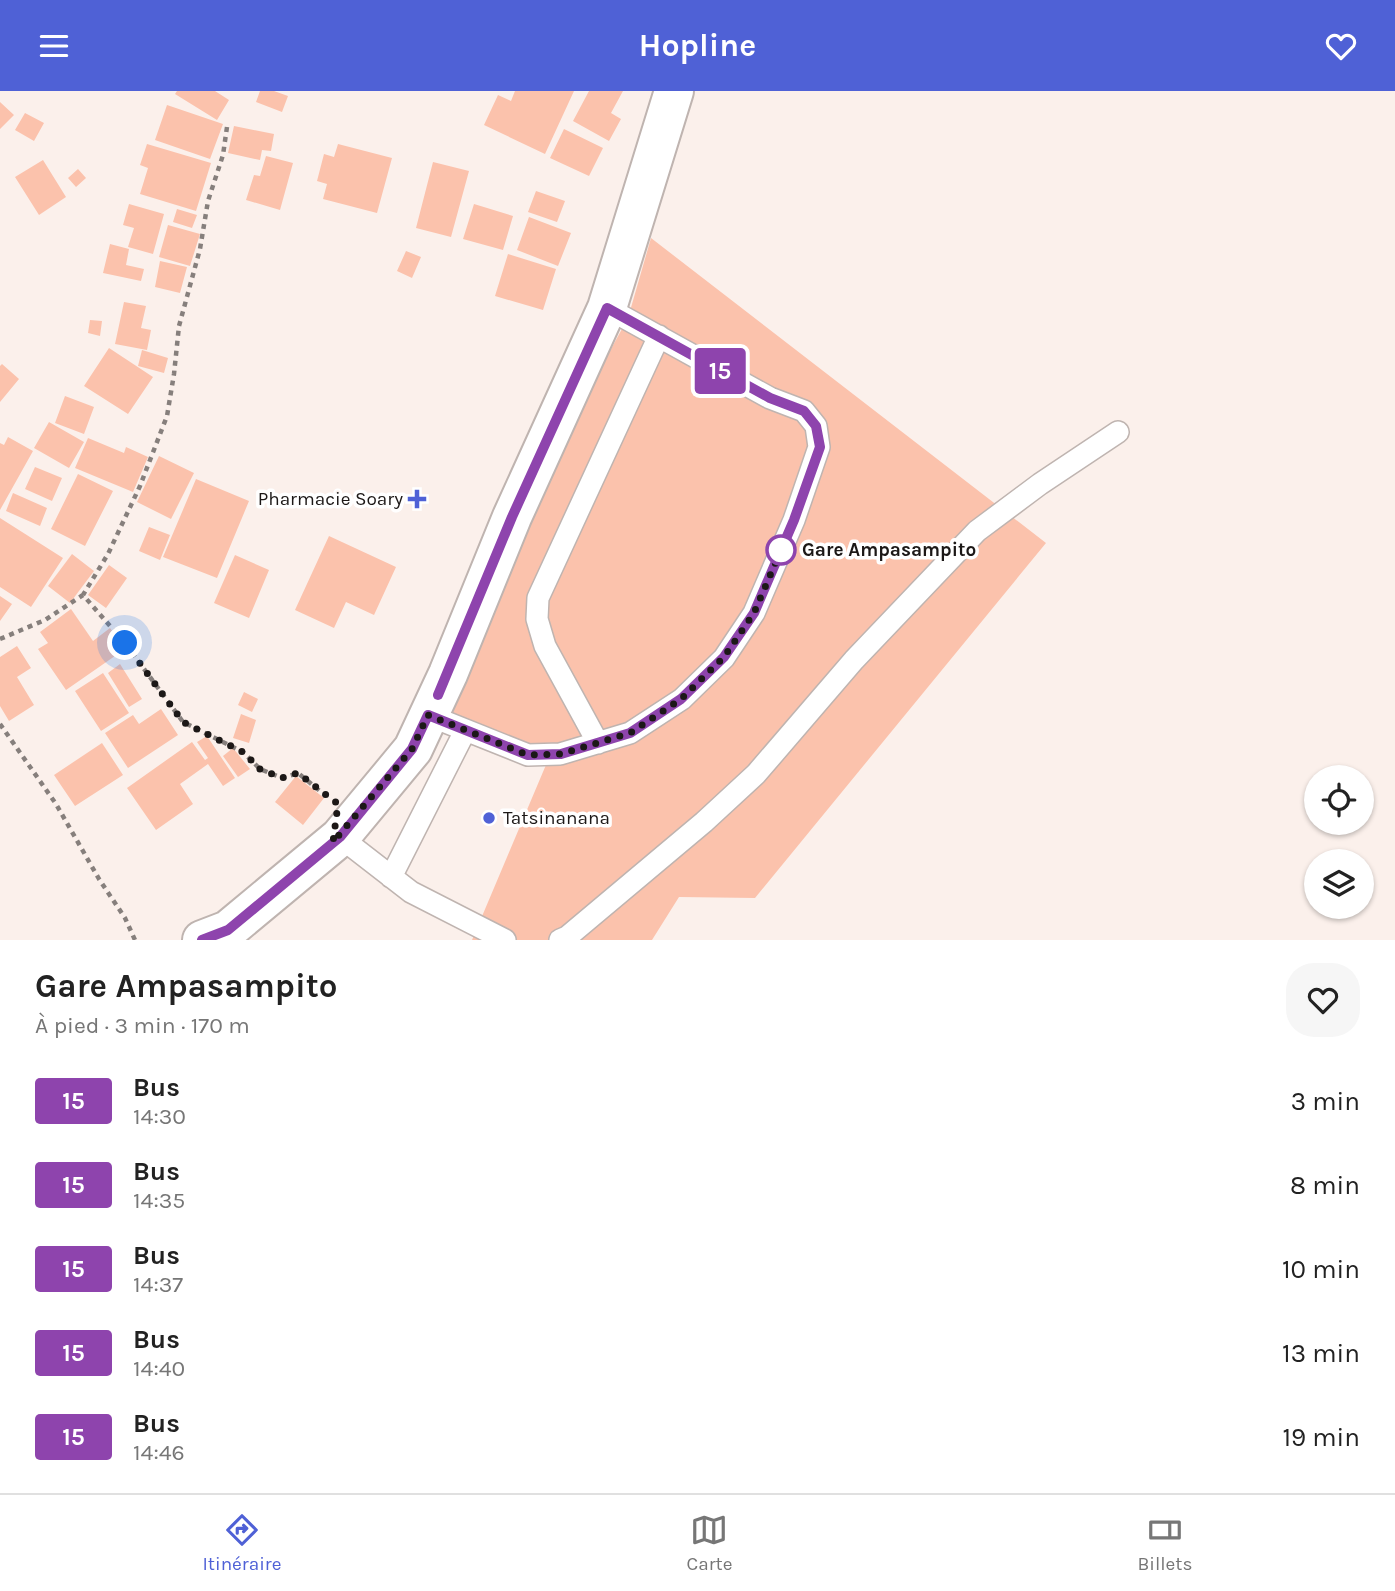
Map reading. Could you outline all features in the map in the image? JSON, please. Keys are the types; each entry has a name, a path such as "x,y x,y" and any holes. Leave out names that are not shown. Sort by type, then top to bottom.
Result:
{"main road":[{"path":"202,940 228,930 336,839 412,749 447,674 512,517 607,308 674,91"}],"lane":[{"path":"428,715 528,755 561,754 630,733 681,699 724,657 754,613 794,520 820,447 816,426 804,411 770,398 607,308"},
{"path":"598,743 545,646 537,619 538,598 659,336"},
{"path":"560,940 567,937 704,822 756,774 855,660 977,531 1040,484 1118,432"},
{"path":"391,877 465,731"},
{"path":"336,839 411,893 505,940"}],"path":[{"path":"0,639 45,619 83,595 108,554 154,452 167,416 179,326 200,249 208,201 223,155 227,127"},
{"path":"83,595 125,643 183,722 243,752 260,769 282,778 298,773 338,804 336,839"},
{"path":"0,724 56,804 125,918 135,940"}],"building":[{"path":"177,91 215,91 229,100 217,120 175,94"},
{"path":"260,91 274,91 288,96 282,112 256,102"},
{"path":"515,91 574,91 545,154 484,125 498,95 511,101"},
{"path":"589,91 623,91 611,113 621,119 609,141 573,121"},
{"path":"0,102 14,115 0,129"},
{"path":"167,105 223,124 210,159 155,140"},
{"path":"25,113 44,123 34,141 15,130"},
{"path":"234,126 274,134 271,151 262,150 260,160 228,153"},
{"path":"564,129 603,148 589,176 550,158"},
{"path":"147,144 211,163 196,211 140,194 148,168 140,165"},
{"path":"338,144 392,158 377,213 323,199 327,184 317,181 324,154 334,157"},
{"path":"266,156 293,163 280,210 246,200 254,175 260,176"},
{"path":"43,160 66,197 39,215 15,177"},
{"path":"433,162 469,171 451,237 416,228"},
{"path":"78,169 86,178 76,187 68,178"},
{"path":"536,191 565,201 557,222 528,212"},
{"path":"129,204 164,214 153,254 128,247 134,228 123,225"},
{"path":"474,204 513,216 503,250 463,239"},
{"path":"177,209 197,215 192,228 173,222"},
{"path":"529,217 571,233 558,266 517,250"},
{"path":"168,225 200,234 190,266 159,257"},
{"path":"651,238 1046,543 755,898 679,897 652,940 472,940 551,753 451,716 540,478 628,318"},
{"path":"110,244 129,249 126,265 144,269 141,281 103,273"},
{"path":"406,251 421,257 412,278 397,271"},
{"path":"508,254 556,269 543,310 495,296"},
{"path":"160,261 187,267 180,293 155,287"},
{"path":"124,302 146,306 141,328 151,330 147,350 115,344"},
{"path":"90,320 102,321 100,336 88,333"},
{"path":"109,348 153,377 128,414 84,386"},
{"path":"142,350 168,358 164,373 138,366"},
{"path":"2,364 19,379 0,402 0,366"},
{"path":"65,396 94,407 84,434 55,423"},
{"path":"49,422 84,442 69,468 34,448"},
{"path":"8,437 33,451 0,510 0,443 4,445"},
{"path":"88,438 124,453 126,447 148,457 133,492 75,468"},
{"path":"159,456 194,473 171,519 137,502"},
{"path":"35,467 62,478 52,501 25,489"},
{"path":"78,474 113,491 85,546 51,529"},
{"path":"196,479 249,501 217,578 163,557"},
{"path":"13,493 47,508 40,526 6,511"},
{"path":"0,518 63,558 31,607 0,587"},
{"path":"149,527 170,535 160,560 139,551"},
{"path":"329,536 396,567 374,615 346,602 334,628 295,610"},
{"path":"72,554 94,571 70,603 48,586"},
{"path":"235,555 269,570 249,618 214,603"},
{"path":"109,565 127,578 106,608 88,595"},
{"path":"0,596 12,604 0,621"},
{"path":"71,609 93,641 110,628 125,649 66,690 38,649 48,643 40,632"},
{"path":"17,646 31,668 17,677 34,705 9,721 0,706 0,657"},
{"path":"120,664 142,699 129,707 108,673"},
{"path":"103,673 129,713 101,731 75,691"},
{"path":"244,692 258,699 252,712 238,705"},
{"path":"161,709 178,735 128,768 105,733 133,715 139,724"},
{"path":"241,714 256,720 249,743 233,738"},
{"path":"207,736 235,778 223,786 208,764 180,784 193,804 156,830 127,788 192,742 205,760 208,758 197,742"},
{"path":"102,743 123,775 75,806 54,775"},
{"path":"233,748 250,769 238,777 223,756"},
{"path":"296,776 324,798 303,825 275,802"}],"bus line":[{"name":"15","path":"202,940 228,930 340,837 412,749 428,715 528,755 561,754 630,733 681,699 724,657 754,613 794,520 820,447 816,426 804,411 770,398 607,308 512,517 438,695"}],"place":[{"name":"Pharmacie Soary","path":"417,499"},
{"name":"Gare Ampasampito","path":"781,550"},
{"name":"Tatsinanana","path":"489,818"}],"route":[{"path":"125,643 183,722 243,752 260,769 282,778 298,773 338,804 333,842 412,749 428,715 528,755 561,754 630,733 681,699 724,657 754,613 784,543 781,550"}]}
